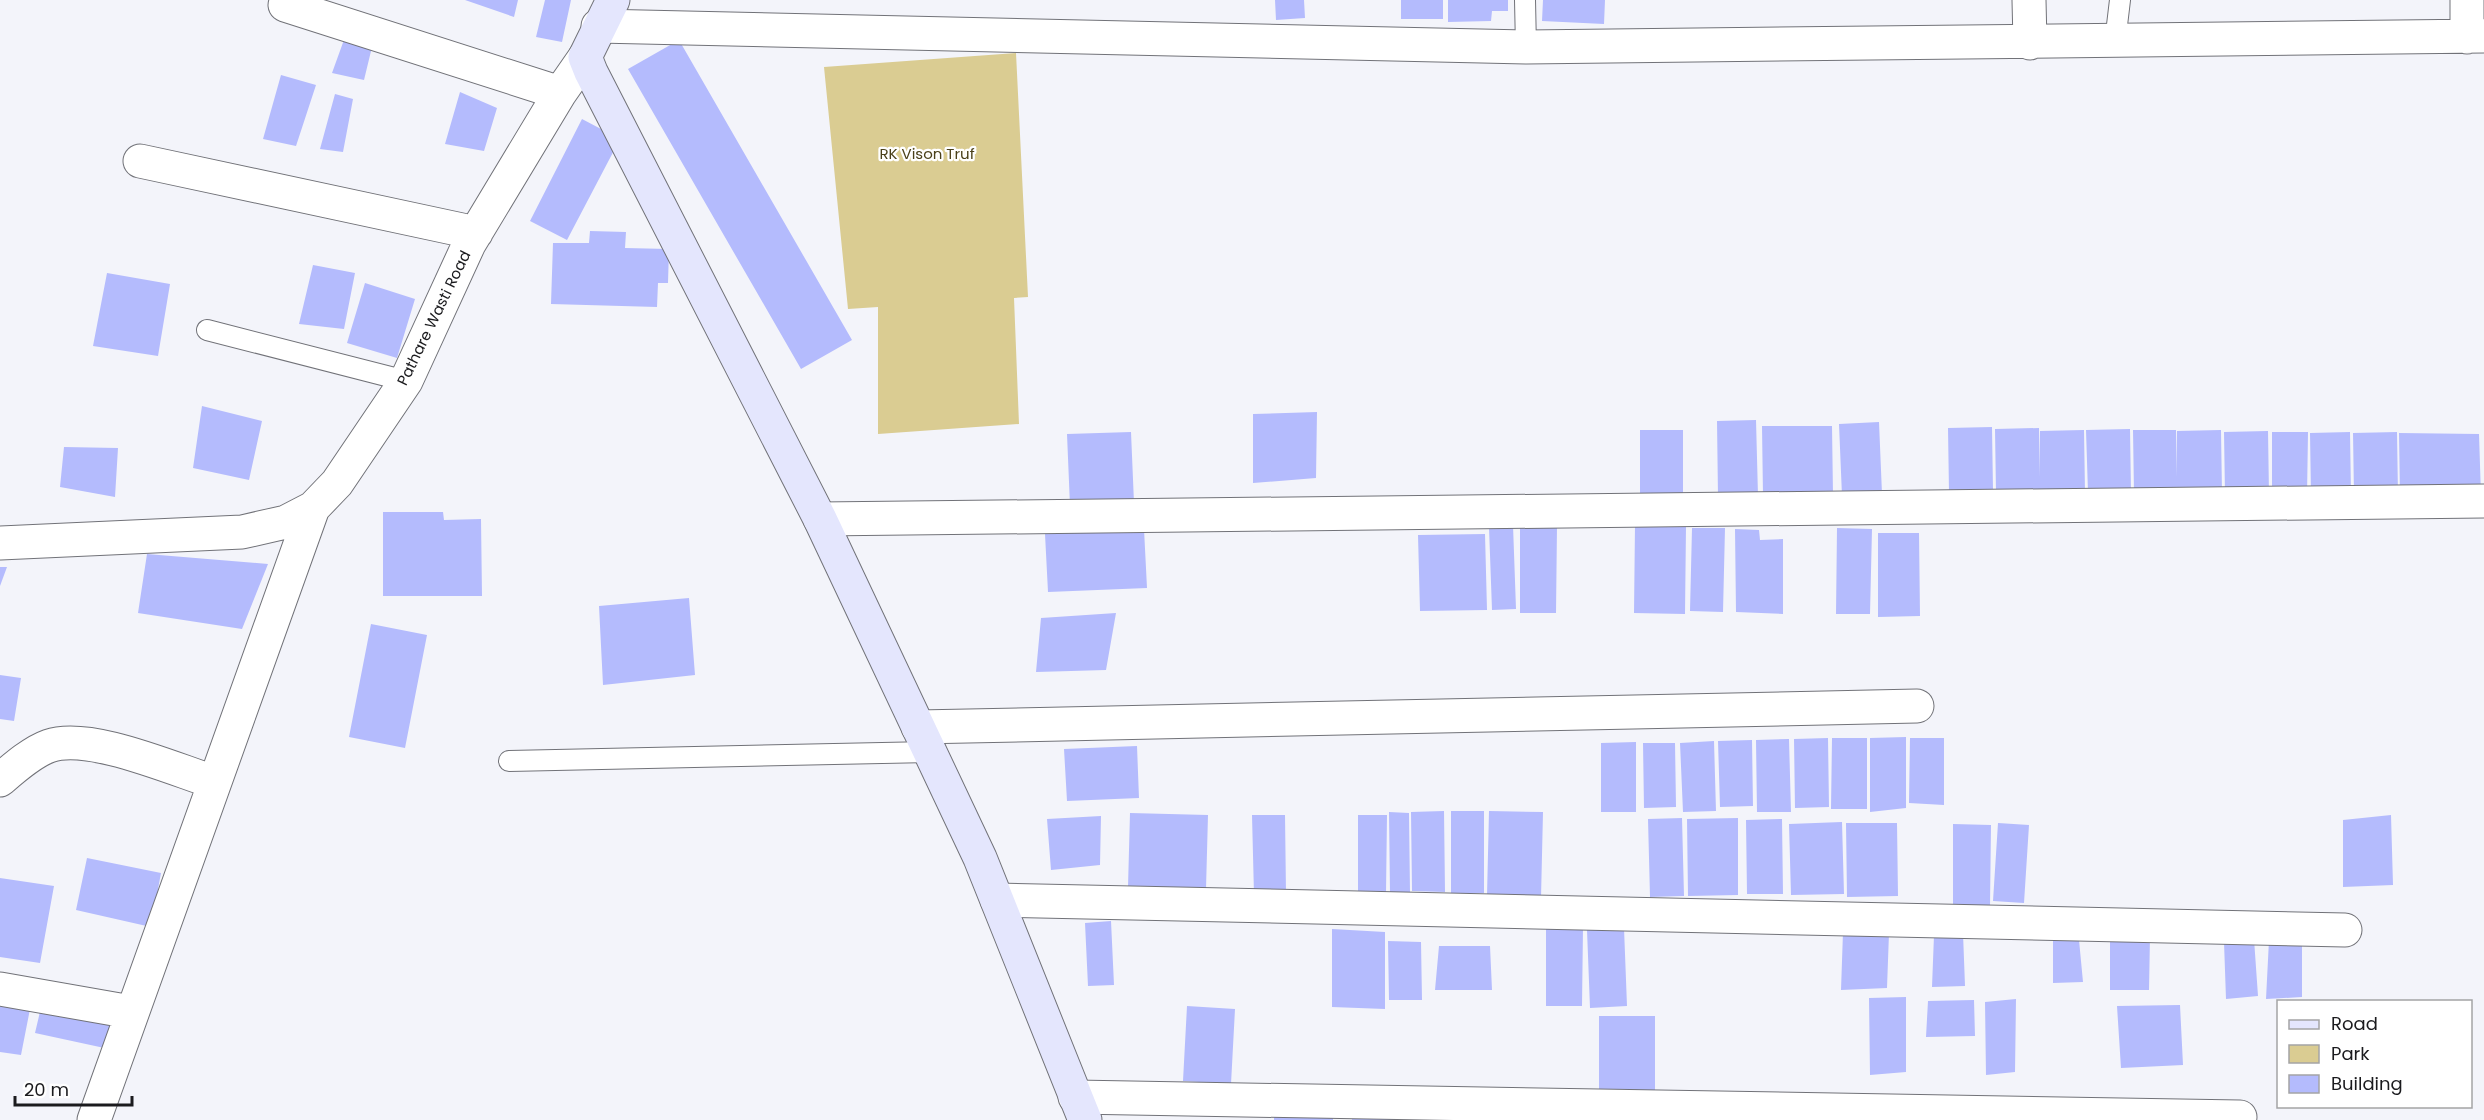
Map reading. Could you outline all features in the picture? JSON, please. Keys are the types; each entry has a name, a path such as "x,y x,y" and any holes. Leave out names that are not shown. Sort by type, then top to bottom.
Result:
{"street":[{"path":"2029,0 2030,43"},
{"path":"606,13 1526,47 2475,37 2468,0"},
{"path":"285,5 560,93"},
{"name":"Pathare Wasti Road","path":"0,543 242,532 286,522 313,508 337,483 406,381 476,233 560,93 585,57 606,13"},
{"path":"585,57 820,519 980,858 1080,1109 2240,1117"},
{"path":"140,161 476,233"},
{"path":"820,519 2484,501"},
{"path":"94,1120 313,508"},
{"path":"924,739 1917,706"},
{"path":"0,780 47,746 70,741 98,744 214,782"},
{"path":"997,900 2345,930"},
{"path":"0,989 131,1012"}],"lane":[{"path":"1525,0 1526,47"},
{"path":"2115,42 2120,0"},
{"path":"207,330 406,381"},
{"path":"509,761 924,739"}],"green space":[{"name":"RK Vison Truf","path":"1016,53 1028,297 1014,298 1019,424 878,434 878,307 848,309 824,67"}],"building":[{"path":"465,0 518,0 514,17"},
{"path":"545,0 571,0 562,42 536,37"},
{"path":"1275,0 1304,0 1305,18 1276,20"},
{"path":"1401,0 1443,0 1443,19 1401,19"},
{"path":"1448,0 1508,0 1508,11 1492,11 1491,21 1448,22"},
{"path":"1543,0 1605,0 1604,24 1542,21"},
{"path":"345,37 372,47 364,80 332,73"},
{"path":"679,40 852,340 801,369 628,69"},
{"path":"281,75 316,85 296,146 263,139"},
{"path":"460,92 497,108 484,151 445,144"},
{"path":"335,94 353,99 343,152 320,149"},
{"path":"582,119 620,139 567,240 530,221"},
{"path":"590,231 626,232 625,248 669,249 668,283 658,283 657,307 551,304 553,243 589,243"},
{"path":"313,265 355,273 344,329 299,324"},
{"path":"107,273 170,284 158,356 93,346"},
{"path":"365,283 415,299 397,358 347,343"},
{"path":"202,406 262,421 249,480 193,468"},
{"path":"1317,412 1316,478 1253,483 1253,414"},
{"path":"1756,420 1758,496 1718,497 1717,421"},
{"path":"1879,422 1882,494 1842,496 1839,424"},
{"path":"1762,426 1832,426 1833,495 1763,496"},
{"path":"1992,427 1993,491 1949,492 1948,428"},
{"path":"2039,428 2040,477 2040,431 2084,430 2085,493 1996,493 1995,429"},
{"path":"2130,429 2131,493 2088,493 2086,430"},
{"path":"1640,430 1683,430 1683,501 1640,502"},
{"path":"2133,430 2176,430 2177,477 2177,431 2221,430 2222,494 2134,494"},
{"path":"2268,431 2269,495 2225,495 2224,432"},
{"path":"1131,432 1134,503 1070,506 1067,434"},
{"path":"2272,432 2308,432 2307,496 2272,495"},
{"path":"2350,432 2351,495 2311,496 2310,433"},
{"path":"2397,432 2398,496 2354,496 2353,433"},
{"path":"2399,433 2479,434 2481,496 2400,497"},
{"path":"64,447 118,448 115,497 60,487"},
{"path":"383,512 443,512 444,520 481,519 482,596 383,596"},
{"path":"1513,525 1516,609 1492,610 1489,527"},
{"path":"1635,525 1686,526 1685,614 1634,613"},
{"path":"1520,526 1557,526 1556,613 1520,613"},
{"path":"1692,528 1725,528 1723,612 1690,611"},
{"path":"1837,528 1872,529 1870,614 1836,614"},
{"path":"1144,529 1147,588 1048,592 1045,534"},
{"path":"1735,529 1759,530 1760,540 1783,539 1783,614 1736,612"},
{"path":"1878,533 1919,533 1920,616 1878,617"},
{"path":"1485,534 1487,610 1420,611 1418,535"},
{"path":"147,554 268,564 242,629 138,613"},
{"path":"0,567 7,567 0,586"},
{"path":"689,598 695,675 603,685 599,606"},
{"path":"1116,613 1106,670 1036,672 1041,618"},
{"path":"371,624 427,635 405,748 349,737"},
{"path":"0,675 21,678 14,721 0,719"},
{"path":"1906,737 1906,808 1870,812 1870,738"},
{"path":"1828,738 1829,807 1795,808 1794,739"},
{"path":"1832,738 1867,738 1867,809 1831,809"},
{"path":"1910,738 1944,738 1944,805 1909,803"},
{"path":"1789,739 1791,812 1757,812 1756,740"},
{"path":"1752,740 1753,806 1720,807 1718,741"},
{"path":"1714,741 1716,811 1683,812 1680,743"},
{"path":"1636,742 1636,812 1601,812 1601,743"},
{"path":"1643,743 1675,743 1676,807 1644,808"},
{"path":"1137,746 1139,798 1067,801 1064,749"},
{"path":"1444,811 1445,892 1412,891 1411,812"},
{"path":"1451,811 1484,811 1484,893 1451,893"},
{"path":"1489,811 1543,812 1541,898 1487,896"},
{"path":"1389,812 1409,813 1410,893 1390,893"},
{"path":"1130,813 1208,815 1206,889 1128,887"},
{"path":"1252,815 1285,815 1286,894 1254,895"},
{"path":"1358,815 1387,815 1386,893 1358,893"},
{"path":"2391,815 2393,885 2343,887 2343,820"},
{"path":"1101,816 1100,865 1051,870 1047,819"},
{"path":"1682,818 1684,896 1650,897 1648,819"},
{"path":"1738,818 1738,895 1688,896 1687,819"},
{"path":"1782,819 1783,894 1747,894 1746,820"},
{"path":"1842,822 1844,894 1791,895 1789,824"},
{"path":"1846,823 1897,823 1898,896 1847,897"},
{"path":"1998,823 2029,825 2024,903 1993,901"},
{"path":"1953,824 1991,825 1990,906 1953,905"},
{"path":"87,858 161,873 151,927 76,910"},
{"path":"0,878 54,886 40,963 0,957"},
{"path":"1111,921 1114,985 1088,986 1085,923"},
{"path":"1546,927 1583,927 1582,1006 1546,1006"},
{"path":"1624,928 1627,1006 1590,1008 1587,930"},
{"path":"1332,929 1385,932 1385,1009 1332,1007"},
{"path":"2110,930 2150,936 2149,990 2110,990"},
{"path":"1843,932 1889,933 1887,988 1841,990"},
{"path":"1963,933 1965,986 1932,987 1934,935"},
{"path":"2254,939 2258,996 2226,999 2224,942"},
{"path":"2053,940 2079,940 2083,982 2053,983"},
{"path":"2269,940 2302,941 2302,997 2266,999"},
{"path":"1388,941 1421,942 1422,1000 1389,1000"},
{"path":"1439,946 1490,946 1492,990 1435,990"},
{"path":"1906,997 1906,1072 1870,1075 1869,998"},
{"path":"43,999 117,1015 109,1049 35,1033"},
{"path":"2016,999 2015,1072 1986,1075 1985,1002"},
{"path":"1974,1000 1975,1036 1926,1037 1928,1001"},
{"path":"0,1005 30,1009 21,1055 0,1052"},
{"path":"2180,1005 2183,1065 2121,1068 2117,1006"},
{"path":"1187,1006 1235,1009 1231,1084 1183,1081"},
{"path":"1599,1016 1655,1016 1655,1094 1599,1094"},
{"path":"1333,1114 1333,1120 1274,1120 1274,1116"},
{"path":"1351,1114 1399,1116 1399,1120 1352,1120"}]}
